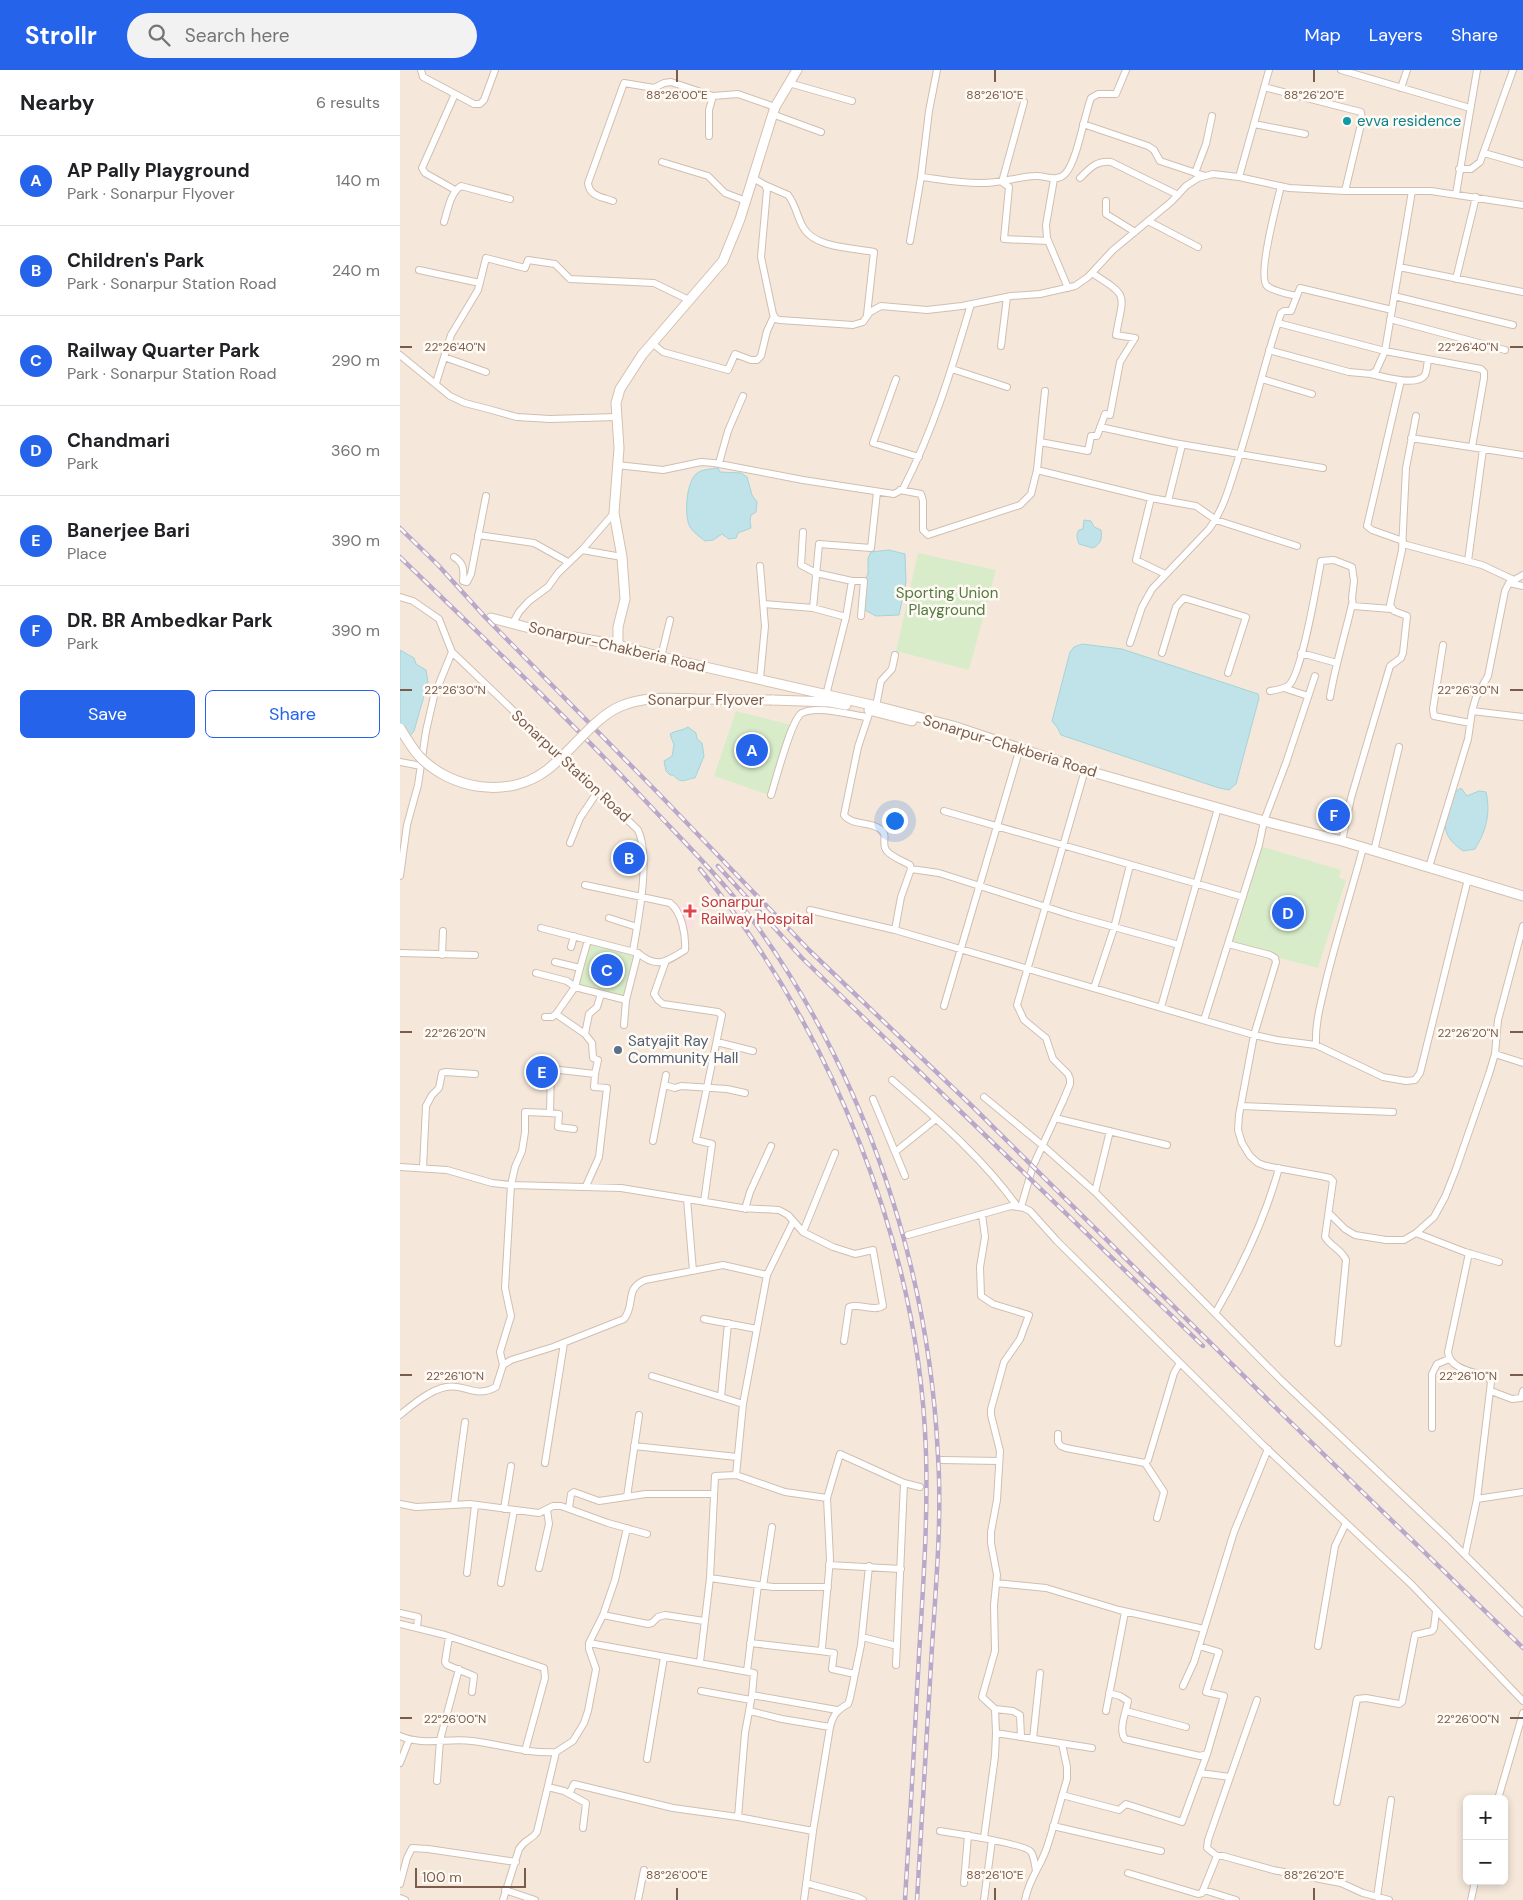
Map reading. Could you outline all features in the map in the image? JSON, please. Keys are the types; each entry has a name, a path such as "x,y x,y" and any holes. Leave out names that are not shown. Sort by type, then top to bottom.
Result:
{"main road":[{"path":"618,645 618,627 625,599 622,557 614,513 618,439 616,402 620,389 642,355 723,261 746,201 774,110 797,70"},
{"name":"Sonarpur-Chakberia Road","path":"491,618 618,645 661,657 826,695 871,711"},
{"name":"Sonarpur Flyover","path":"400,728 419,756 442,774 468,785 481,787 504,786 529,780 547,770 612,711 633,702 661,698 830,702 914,722 941,724"},
{"name":"Sonarpur-Chakberia Road","path":"941,724 977,733 1085,770 1342,841 1523,896"}],"street":[{"path":"421,70 423,77 474,104 480,104 484,100 495,70"},
{"path":"910,241 929,111 937,70"},
{"path":"920,177 977,184 1037,176 1054,179 1061,177 1066,173 1072,159 1091,98 1098,94 1116,94 1126,70"},
{"path":"1239,176 1269,70"},
{"path":"1341,70 1470,108"},
{"path":"1401,88 1407,70"},
{"path":"1456,194 1477,70"},
{"path":"1459,170 1476,167 1484,153 1513,70"},
{"path":"613,201 592,194 588,189 588,183 624,83 654,88 671,82 713,96 738,94 822,132"},
{"path":"789,83 852,102"},
{"path":"1264,87 1361,112 1362,120 1345,191"},
{"path":"455,94 422,168 425,173 455,190"},
{"path":"709,136 709,110 713,96"},
{"path":"1002,182 1024,102"},
{"path":"1195,173 1206,144 1212,116"},
{"path":"1083,124 1148,146 1154,150 1160,162 1205,176"},
{"path":"1254,124 1305,134"},
{"path":"1484,153 1523,164"},
{"path":"1080,178 1096,163 1103,161 1111,162 1178,195"},
{"path":"662,162 708,176 725,193 746,201"},
{"path":"765,184 761,257 771,310 774,316 780,320 853,325 863,322 874,309 881,306 927,310 1007,297 1040,294 1068,288 1081,282 1092,273 1103,259 1186,186 1205,176 1219,174 1239,176 1281,186 1345,191 1412,191 1456,194 1523,205"},
{"path":"753,178 788,195 803,228 815,240 874,252 867,316"},
{"path":"1054,179 1046,225 1048,242 1068,288"},
{"path":"1002,182 1009,186 1004,239 1048,242"},
{"path":"444,222 455,190 460,186 466,186 510,199"},
{"path":"1281,186 1264,262 1264,281 1276,290 1297,296"},
{"path":"1372,374 1376,371 1385,351 1412,191"},
{"path":"1456,279 1476,198"},
{"path":"1106,201 1106,214 1135,232"},
{"path":"1148,221 1198,246"},
{"path":"436,383 451,335 473,300 480,283 486,258 525,268 528,260 555,264 570,279 654,283 689,300"},
{"path":"1399,267 1523,292"},
{"path":"419,270 480,283"},
{"path":"1040,442 1088,451 1091,436 1097,436 1105,414 1110,415 1120,362 1135,338 1116,334 1123,299 1120,292 1092,273"},
{"path":"1130,643 1147,596 1216,520 1240,455 1269,350 1282,311 1291,311 1300,288 1392,310"},
{"path":"1394,296 1513,325"},
{"path":"1001,346 1007,297"},
{"path":"617,465 663,470 701,462 894,494 903,489 932,426 952,369 971,304"},
{"path":"652,343 664,352 728,370 735,354 751,360 757,360 762,356 766,331 774,316"},
{"path":"1390,320 1505,350"},
{"path":"1278,323 1385,351 1481,369 1484,372 1472,447"},
{"path":"1269,350 1349,372 1415,381 1426,374 1428,360"},
{"path":"400,355 450,396 465,403 517,417 550,419 616,417"},
{"path":"444,357 486,372"},
{"path":"952,369 1007,388"},
{"path":"896,379 873,443 919,457"},
{"path":"1262,379 1312,394"},
{"path":"1401,380 1367,526 1403,543 1489,567 1511,582 1523,586"},
{"path":"900,490 921,494 923,501 923,530 928,535 933,535 1020,505 1031,494 1037,470 1045,391"},
{"path":"719,464 728,431 743,396"},
{"path":"1391,609 1390,598 1403,543 1406,468 1416,416"},
{"path":"1100,427 1182,445 1323,468"},
{"path":"1411,438 1523,455"},
{"path":"1168,500 1182,445"},
{"path":"1468,561 1484,449"},
{"path":"1037,470 1151,498 1196,506 1216,520 1297,546"},
{"path":"812,608 819,544 871,548 877,492"},
{"path":"454,557 460,561 464,569 463,581 467,582 471,574 486,496"},
{"path":"1151,498 1136,560 1166,574"},
{"path":"513,624 519,612 548,587 568,562 582,550 614,513"},
{"path":"803,532 801,566 816,573 852,581 864,581 860,616"},
{"path":"478,535 534,543 568,562"},
{"path":"582,550 622,557"},
{"path":"1284,688 1292,680 1306,638 1321,561 1334,560 1352,567 1354,581 1352,604 1330,697"},
{"path":"760,566 765,626 760,679"},
{"path":"1429,867 1468,739 1476,697 1488,676 1506,591 1511,582 1523,575"},
{"path":"826,695 846,616 852,581"},
{"name":"Sonarpur Station Road","path":"400,597 413,601 439,619 452,652 630,820 638,830 643,840 641,898 624,1025"},
{"path":"1162,653 1176,607 1184,598 1227,610 1246,617 1228,673"},
{"path":"764,604 812,608 846,616"},
{"path":"1342,841 1352,798 1390,666 1401,658 1404,653 1408,621 1407,616 1391,609 1353,606 1352,604"},
{"path":"661,657 670,620"},
{"path":"1443,645 1433,708 1434,716 1470,723"},
{"path":"400,876 407,825 422,766 426,731 434,696 452,652"},
{"path":"1301,653 1337,663"},
{"path":"895,655 892,669 881,681 858,747 844,815 852,821 878,827 882,830 885,834 884,845 887,850 910,865 901,897 895,930"},
{"path":"1204,1020 1259,845 1264,821 1315,676"},
{"path":"1270,691 1284,688 1308,696"},
{"path":"771,795 793,725 802,713 810,711 871,711"},
{"path":"1472,711 1523,717"},
{"path":"1374,851 1399,747"},
{"path":"944,1006 1020,748"},
{"path":"400,762 422,766"},
{"path":"1019,1206 1033,1166 1070,1084 1068,1074 1053,1059 1046,1038 1028,1025 1018,1005 1085,770"},
{"path":"570,843 580,818 598,791"},
{"path":"1161,1007 1218,808"},
{"path":"944,811 1243,897"},
{"path":"1316,1045 1316,1025 1338,930 1348,906 1363,848"},
{"path":"1094,988 1114,928 1130,865"},
{"path":"910,869 939,873 979,884 1045,907 1179,945"},
{"path":"810,910 895,930 1254,1035 1316,1045 1383,1078 1406,1081 1415,1080 1420,1074 1468,879"},
{"path":"541,928 635,952 647,960 656,963 665,963 685,950 681,920 678,911 670,903 585,885"},
{"path":"609,918 637,927"},
{"path":"1329,1213 1345,1229 1355,1235 1395,1240 1404,1240 1416,1233 1434,1217 1445,1197 1464,1149 1495,1054 1498,1020 1523,926"},
{"path":"442,954 443,931"},
{"path":"571,947 574,936"},
{"path":"545,1017 552,1017 556,1014 575,987 588,940"},
{"path":"1228,944 1270,955 1276,962 1254,1035 1238,1130 1242,1143 1250,1156 1266,1166 1330,1178 1333,1182 1325,1237 1328,1243 1343,1254 1346,1260 1338,1343"},
{"path":"400,953 475,955"},
{"path":"555,962 580,968"},
{"path":"665,963 654,994 658,1000 663,1004 718,1012 722,1015 696,1140 712,1144 704,1202"},
{"path":"536,972 567,981 575,987 626,1000"},
{"path":"585,1034 589,1014 597,1007 601,994"},
{"path":"556,1014 585,1034 592,1043 593,1058 598,1060 594,1087 608,1088 599,1157 586,1186"},
{"path":"717,1042 753,1051"},
{"path":"1495,1054 1523,1063"},
{"path":"550,1113 551,1069 595,1074"},
{"path":"424,1168 426,1106 432,1095 439,1088 442,1073 475,1074"},
{"path":"653,1141 666,1075"},
{"path":"892,1080 936,1118 993,1174 1019,1206 1030,1212 1180,1363 1436,1611 1523,1701"},
{"path":"538,1081 551,1082"},
{"path":"664,1085 675,1088 681,1086 727,1089 745,1093"},
{"path":"984,1098 1042,1145 1095,1192 1216,1312 1282,1381 1523,1613"},
{"path":"873,1099 905,1176"},
{"path":"1241,1106 1394,1112"},
{"path":"400,1415 425,1396 447,1386 460,1387 469,1391 488,1391 496,1387 503,1365 500,1352 511,1316 505,1288 511,1185 515,1167 522,1151 526,1112 559,1114 558,1127 574,1129"},
{"path":"896,1152 936,1118"},
{"path":"1055,1118 1167,1145"},
{"path":"1095,1192 1110,1130"},
{"path":"745,1209 750,1192 771,1146"},
{"path":"803,1232 835,1153"},
{"path":"400,1167 447,1170 492,1183 621,1188 745,1209 779,1210 788,1215 803,1232 833,1247 855,1254 873,1250 883,1306 879,1308 855,1305 849,1307 844,1341"},
{"path":"1216,1312 1241,1268 1268,1203 1279,1168"},
{"path":"687,1199 693,1271"},
{"path":"908,1235 1011,1206 1019,1206"},
{"path":"982,1214 985,1237 980,1267 981,1296 993,1304 1029,1315 1020,1339 1004,1362 991,1409 992,1421 1000,1451 997,1500 991,1532 996,1583 994,1605 995,1651 982,1697 995,1709 1013,1711 1020,1715 1021,1737"},
{"path":"736,1475 743,1404 767,1275 793,1222"},
{"path":"1416,1233 1468,1253 1499,1262"},
{"path":"1465,1556 1476,1499 1486,1412 1491,1391 1491,1382 1488,1377 1453,1364 1448,1359 1468,1253"},
{"path":"503,1365 511,1360 564,1343 624,1319 630,1306 632,1291 636,1284 645,1280 723,1265 767,1275"},
{"path":"704,1319 756,1329"},
{"path":"721,1397 728,1324"},
{"path":"545,1463 564,1343"},
{"path":"1432,1428 1432,1374 1437,1364 1448,1359"},
{"path":"1145,1463 1148,1460 1174,1373 1180,1363"},
{"path":"652,1376 743,1404"},
{"path":"1491,1391 1516,1400 1521,1398 1523,1391"},
{"path":"627,1497 639,1415"},
{"path":"454,1504 464,1422"},
{"path":"1058,1434 1058,1442 1066,1448 1145,1463 1164,1492 1157,1518"},
{"path":"634,1446 737,1457"},
{"path":"1183,1686 1194,1662 1234,1532 1268,1449"},
{"path":"820,1650 823,1643 828,1587 827,1498 840,1454 904,1483 920,1487"},
{"path":"941,1460 999,1462"},
{"path":"504,1509 511,1466"},
{"path":"700,1662 710,1578 715,1476 736,1475 785,1492 827,1498"},
{"path":"896,1665 904,1483"},
{"path":"569,1508 571,1494 574,1492 599,1501 646,1494 714,1494"},
{"path":"1476,1499 1523,1492"},
{"path":"400,1504 416,1508 454,1504 475,1505 539,1513 553,1506 569,1508 646,1534"},
{"path":"467,1573 475,1505"},
{"path":"501,1583 514,1510"},
{"path":"539,1568 549,1524 547,1510"},
{"path":"1318,1646 1335,1546 1346,1523"},
{"path":"747,1671 750,1643 772,1527"},
{"path":"400,1736 409,1740 474,1741 537,1753 556,1752 573,1741 584,1723 588,1711 596,1669 589,1649 589,1643 603,1615 615,1580 627,1528"},
{"path":"829,1564 901,1569"},
{"path":"804,1900 812,1831 830,1727 837,1710 848,1704 862,1638 869,1566"},
{"path":"710,1578 760,1586 828,1587"},
{"path":"996,1583 1046,1588 1126,1612 1204,1629"},
{"path":"1337,1802 1357,1699 1366,1698 1399,1704 1402,1702 1415,1635 1432,1631 1436,1611"},
{"path":"1106,1711 1126,1612"},
{"path":"400,1613 418,1617 417,1628"},
{"path":"603,1615 648,1624 658,1617 665,1615 704,1621"},
{"path":"400,1624 449,1637 544,1668 544,1678 525,1751"},
{"path":"449,1637 445,1662 447,1665 474,1676 472,1692"},
{"path":"862,1638 897,1646"},
{"path":"589,1643 754,1673 750,1711 745,1734 738,1817"},
{"path":"750,1643 834,1653 832,1669 855,1674"},
{"path":"1062,1795 1119,1810 1126,1804 1182,1822 1207,1754 1224,1696 1206,1692 1219,1652 1199,1646"},
{"path":"647,1758 664,1657"},
{"path":"437,1782 440,1740 459,1669"},
{"path":"1033,1739 1040,1673"},
{"path":"701,1691 837,1710"},
{"path":"1109,1694 1126,1698 1128,1701 1122,1729 1122,1735 1125,1739 1200,1756 1207,1754"},
{"path":"1257,1700 1208,1840 1207,1848 1217,1856 1273,1870 1341,1883 1363,1893 1389,1900"},
{"path":"984,1838 996,1734 995,1709"},
{"path":"750,1711 782,1719 830,1727"},
{"path":"1126,1711 1186,1727"},
{"path":"1499,1795 1523,1713"},
{"path":"996,1734 1092,1748"},
{"path":"400,1763 409,1740"},
{"path":"1025,1900 1030,1880 1046,1851 1067,1779 1067,1767 1062,1744"},
{"path":"503,1900 520,1849 524,1842 537,1832 556,1752"},
{"path":"1200,1773 1230,1777"},
{"path":"569,1794 574,1784 674,1808 738,1817 812,1831"},
{"path":"548,1787 569,1794 586,1803 583,1828"},
{"path":"1377,1897 1391,1800"},
{"path":"1053,1826 1161,1851"},
{"path":"940,1831 984,1838 1030,1850 1036,1871"},
{"path":"964,1883 968,1835"},
{"path":"984,1900 992,1840"},
{"path":"400,1882 412,1848 428,1848 516,1862"},
{"path":"1203,1894 1217,1856"},
{"path":"638,1900 644,1870"},
{"path":"1128,1873 1198,1894 1236,1900"},
{"path":"806,1883 863,1900"},
{"path":"1470,1900 1474,1885"},
{"path":"505,1890 535,1900"},
{"path":"400,1898 405,1900"}],"shaded area":[{"path":"400,70 1523,70 1523,1900 400,1900"},
{"name":"Sonarpur Railway Hospital","path":"697,901 701,916 693,918 695,927 685,929 679,906"}],"green space":[{"name":"Sporting Union Playground","path":"918,553 996,570 969,670 896,651"},
{"path":"736,711 791,725 769,795 714,776"},
{"path":"1326,799 1348,804 1342,832 1319,825"},
{"path":"638,835 641,853 640,875 613,863"},
{"path":"1260,846 1341,870 1339,878 1346,880 1318,968 1230,945"},
{"path":"589,943 635,955 624,998 578,986"}],"water":[{"path":"718,468 720,472 741,473 747,477 752,495 757,502 756,512 751,515 751,528 738,533 736,538 729,539 722,534 713,540 705,541 693,531 688,522 688,492 693,478 698,472"},
{"path":"1084,520 1091,521 1094,527 1101,530 1101,540 1093,548 1078,542 1077,533 1083,529"},
{"path":"889,550 905,554 906,582 899,615 876,616 863,609 860,590 868,574 868,558 871,552"},
{"path":"1082,644 1122,649 1258,694 1259,698 1236,784 1229,790 1219,788 1061,735 1052,721 1070,652 1074,647"},
{"path":"400,650 414,658 416,664 426,670 428,682 414,731 410,736 400,739"},
{"path":"688,727 696,733 697,739 702,743 704,756 695,778 681,781 666,771 664,761 672,756 674,745 670,734"},
{"path":"1461,788 1467,796 1479,791 1486,792 1488,807 1485,829 1475,849 1463,851 1449,838 1445,825 1454,793"}],"railway":[{"path":"400,528 438,565 485,617 810,951 973,1107 1275,1407 1523,1648"},
{"path":"400,557 593,746 695,853 733,896 757,926 796,986 830,1048 860,1112 885,1178 906,1246 921,1315 932,1385 938,1456 938,1552 917,1900"},
{"path":"718,866 802,958 1203,1346"},
{"path":"700,869 747,931 790,998 827,1069 860,1144 886,1220 907,1298 920,1376 926,1454 926,1529 905,1900"}],"place":[{"name":"evva residence","path":"1347,121"},
{"name":"AP Pally Playground","path":"752,750"},
{"name":"DR. BR Ambedkar Park","path":"1334,815"},
{"name":"Children's Park","path":"629,858"},
{"name":"Sonarpur Railway Hospital","path":"690,911"},
{"name":"Chandmari","path":"1288,913"},
{"name":"Railway Quarter Park","path":"607,970"},
{"name":"Satyajit Ray Community Hall","path":"618,1050"},
{"name":"Banerjee Bari","path":"542,1072"}]}
